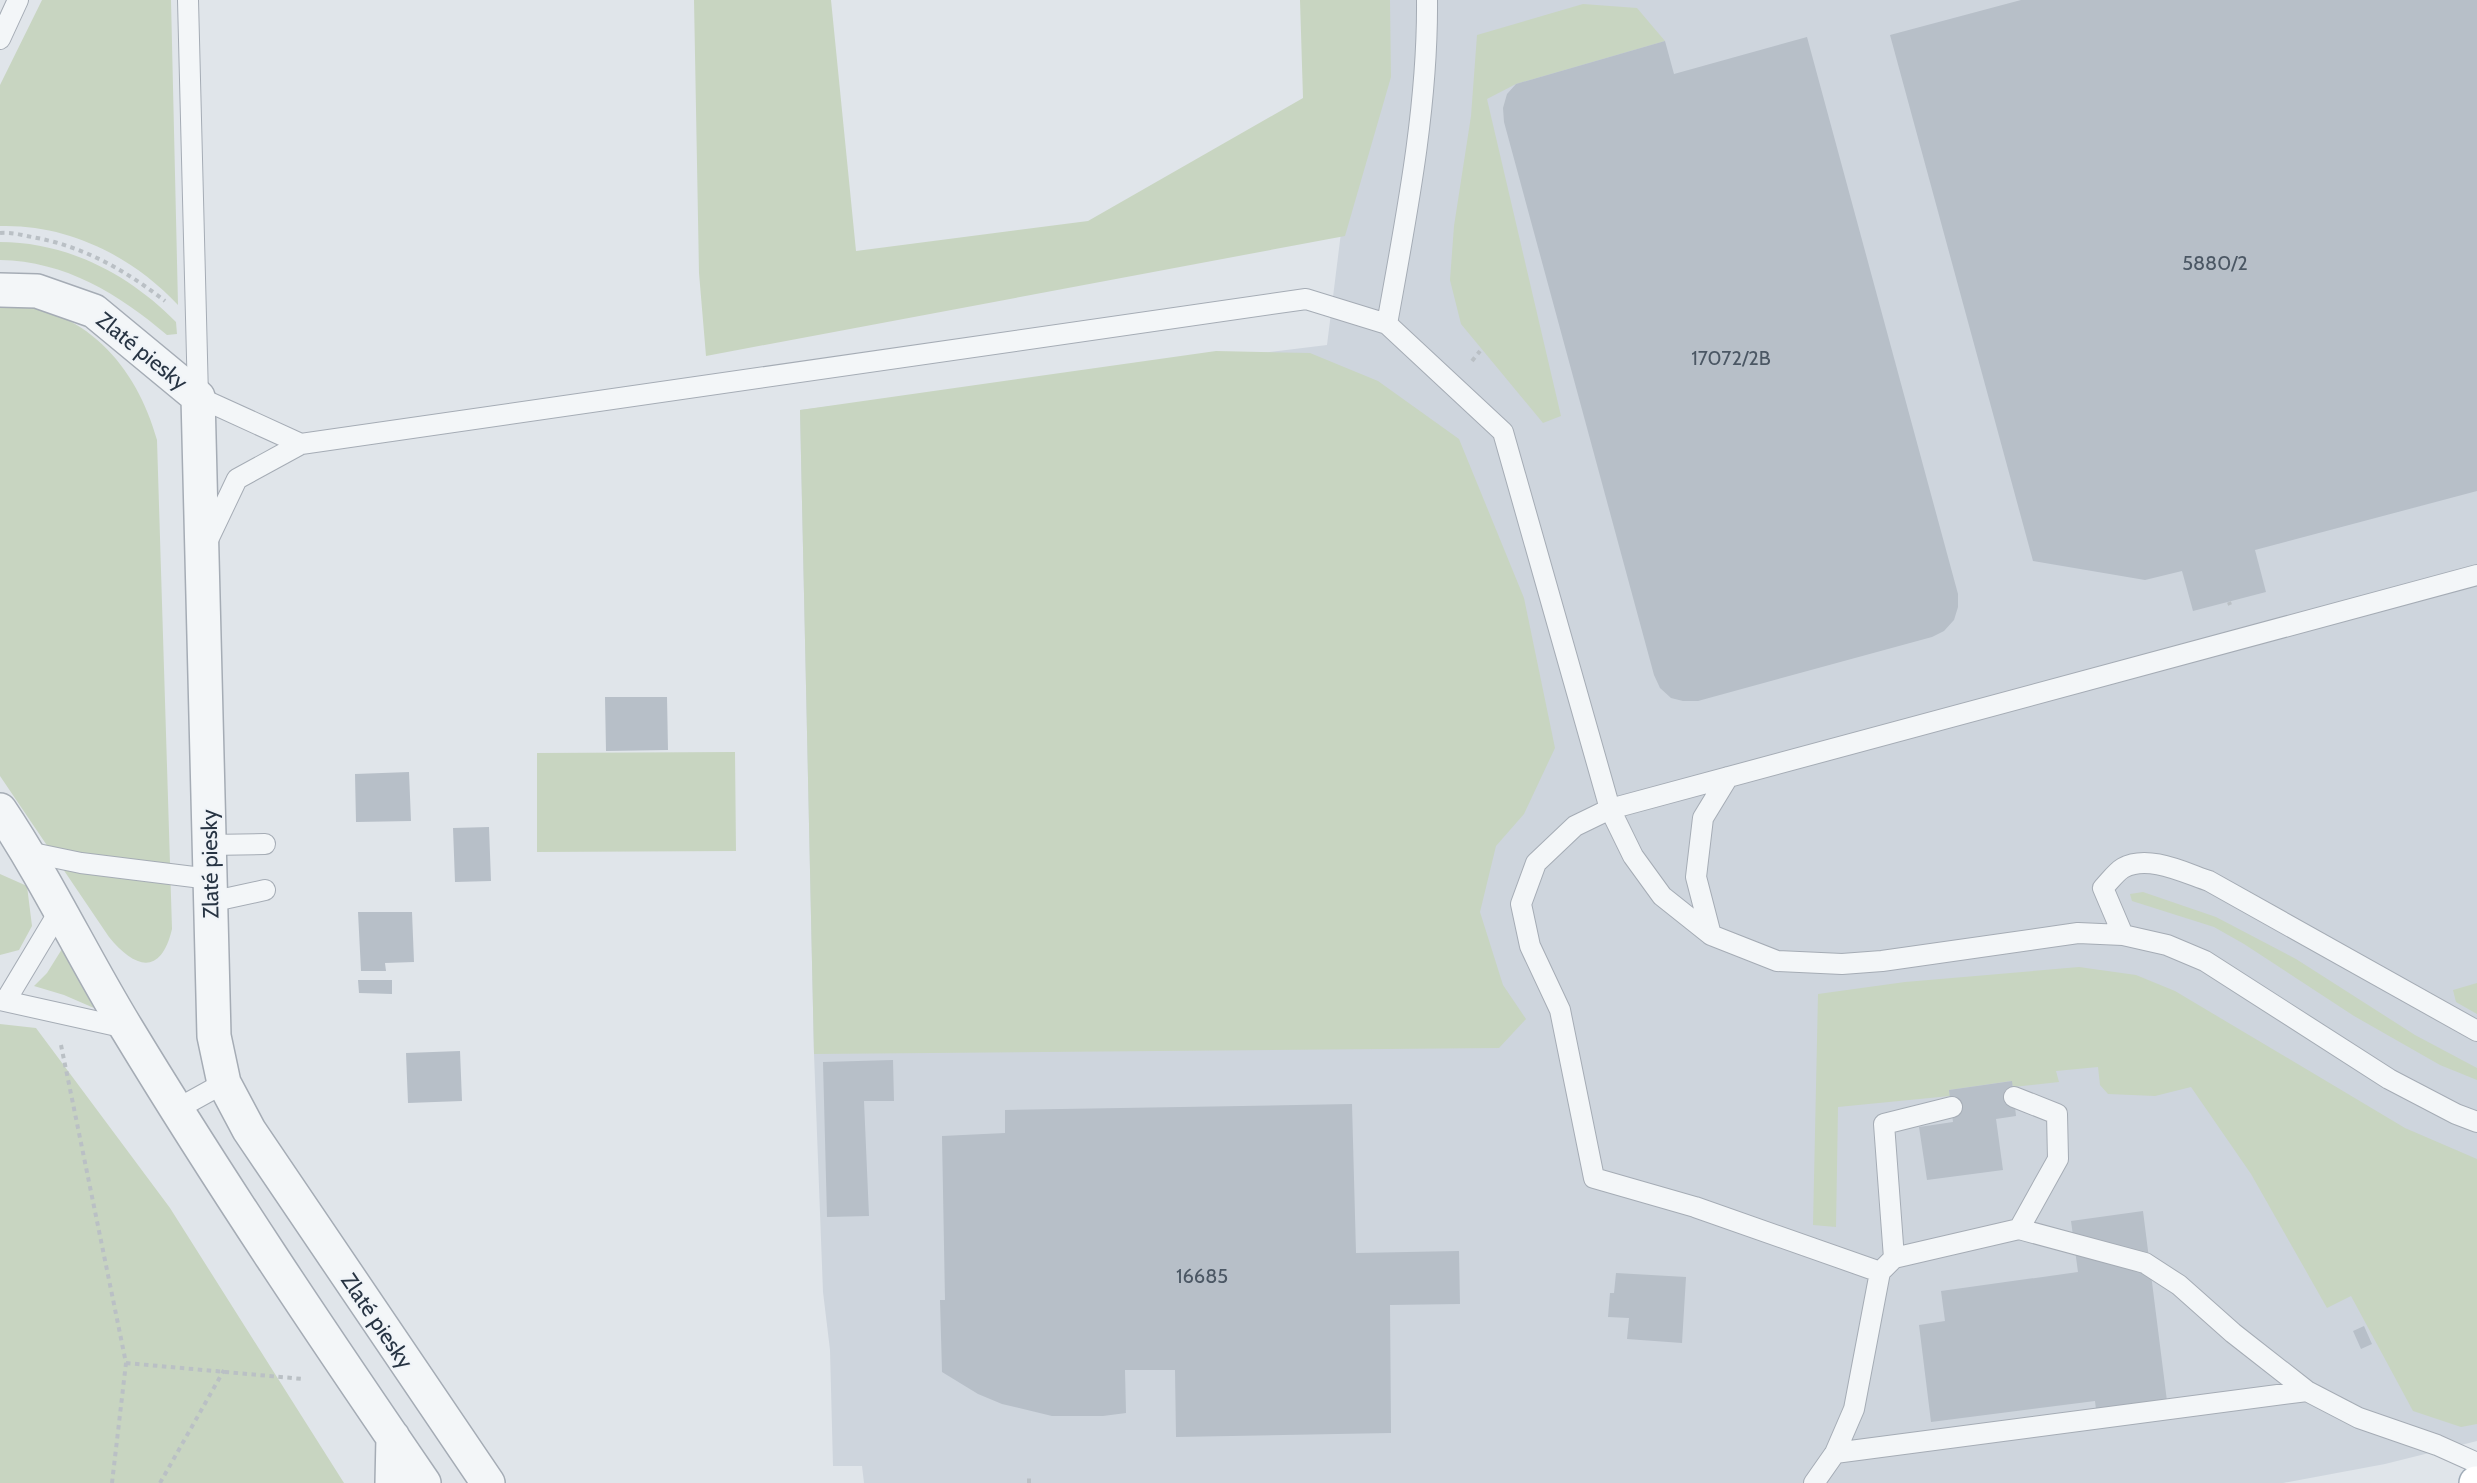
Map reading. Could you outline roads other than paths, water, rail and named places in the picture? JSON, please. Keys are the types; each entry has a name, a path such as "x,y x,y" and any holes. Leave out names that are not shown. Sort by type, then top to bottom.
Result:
{"street":[{"name":"Zlaté piesky","path":"0,290 37,291 94,311 198,397 214,1036 224,1083 256,1139 488,1483"},
{"path":"0,810 28,852 126,1028 177,1109 300,1304 424,1483"},
{"path":"392,1483 393,1437"}],"lane":[{"path":"0,39 18,0"},
{"path":"188,0 198,397 301,444"},
{"path":"1388,324 1404,235 1428,53 1427,0"},
{"path":"202,553 237,479 301,444 1306,299 1388,324 1503,432 1610,809 1633,856 1662,896 1711,935 1777,961 1842,964 1882,961 2078,933 2123,935 2167,945 2205,961 2389,1079 2456,1114 2477,1122"},
{"path":"1880,1272 1695,1207 1594,1178 1560,1010 1530,946 1521,904 1536,863 1575,826 1610,809 2477,575"},
{"path":"1711,935 1696,877 1703,818 1728,777"},
{"path":"209,845 265,844"},
{"path":"28,852 210,890 265,890"},
{"path":"2123,935 2103,888 2123,868 2146,863 2168,867 2209,881 2477,1031"},
{"path":"60,910 3,1000 126,1028"},
{"path":"177,1109 224,1083"},
{"path":"2014,1097 2057,1114 2058,1159 2019,1229"},
{"path":"1894,1258 1884,1124 1952,1107"},
{"path":"1814,1483 1835,1454 1854,1409 1880,1272 1894,1258 2019,1229 2145,1263 2179,1285 2233,1333 2307,1391 2359,1418 2437,1444 2477,1463"},
{"path":"1835,1454 2307,1391"}]}
